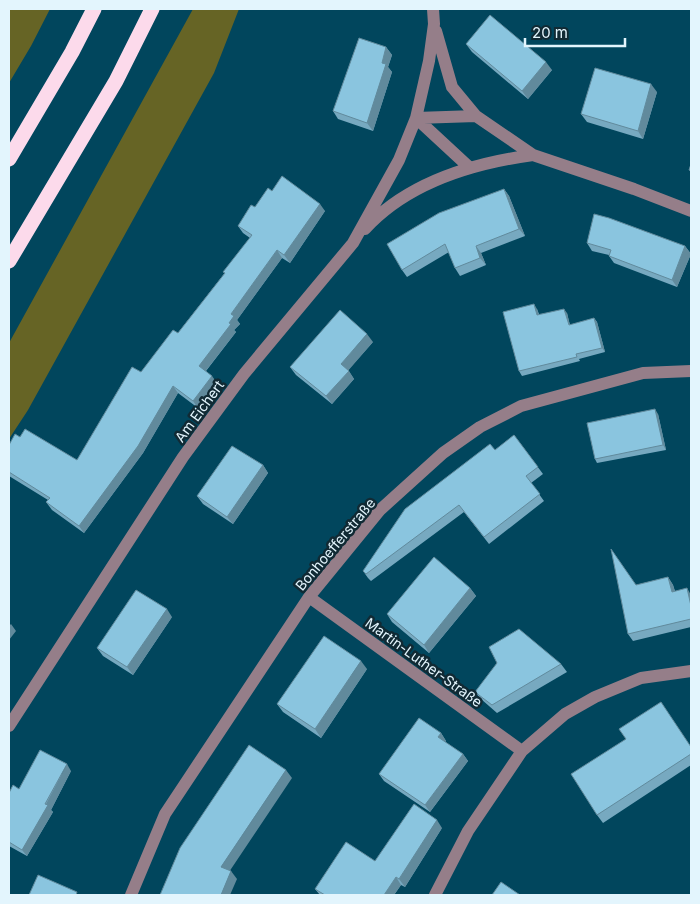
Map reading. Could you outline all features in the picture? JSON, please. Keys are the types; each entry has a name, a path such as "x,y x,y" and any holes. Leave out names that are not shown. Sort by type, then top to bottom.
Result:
{"highway":[{"path":"9,159 72,52 94,9"},
{"path":"9,261 116,81 152,9"}],"street":[{"path":"433,9 434,24 452,87 476,116 533,155 691,210"},
{"name":"Am Eichert","path":"9,726 183,457 244,374 353,243 398,160 416,118 429,61 434,24"},
{"path":"416,118 476,116"},
{"path":"416,118 470,168"},
{"path":"353,243 372,222 395,204 444,178 501,159 533,155"},
{"name":"Bonhoefferstraße","path":"131,895 165,814 309,597 380,510 443,453 480,427 521,406 643,374 691,371"},
{"name":"Martin-Luther-Straße","path":"309,597 522,751"},
{"path":"435,895 468,830 522,751 565,714 595,697 640,678 691,671"}],"shaded area":[{"path":"9,9 50,9 9,83"},
{"path":"193,9 239,9 214,73 28,410 9,439 9,343"}],"building":[{"path":"490,15 546,62 522,91 466,44"},
{"path":"359,38 386,47 382,63 386,64 367,123 333,111"},
{"path":"595,68 651,84 638,131 581,114"},
{"path":"282,176 320,204 284,255 277,250 231,314 234,316 229,323 231,324 199,366 212,376 193,401 173,386 138,446 79,526 46,502 50,498 9,472 9,445 15,434 20,437 25,429 77,460 132,367 141,372 173,330 178,333 225,273 223,272 252,235 238,226 251,205 255,207 268,188 272,191"},
{"path":"504,189 519,229 476,246 480,258 455,268 445,244 402,270 387,244 439,213"},
{"path":"594,214 685,246 672,280 609,256 611,250 587,243"},
{"path":"534,304 537,315 564,309 569,325 594,318 602,348 576,354 577,357 519,371 503,312"},
{"path":"340,310 367,334 341,364 349,371 326,396 290,367"},
{"path":"655,409 663,445 595,459 587,423"},
{"path":"514,435 538,467 526,476 540,494 484,537 459,505 366,574 363,571 405,509 490,444 495,450"},
{"path":"232,446 263,465 227,517 197,496"},
{"path":"611,549 636,585 668,577 672,592 687,588 691,606 691,619 628,634"},
{"path":"434,557 470,588 424,645 387,614"},
{"path":"136,590 167,609 127,667 97,648"},
{"path":"519,629 561,664 492,705 475,692 497,663 489,647"},
{"path":"324,636 361,661 315,729 277,704"},
{"path":"661,702 691,747 691,754 597,815 571,774 626,739 619,729"},
{"path":"419,718 441,733 438,737 463,754 425,805 379,774"},
{"path":"249,745 286,770 221,867 231,871 221,895 160,895 180,848"},
{"path":"40,750 67,764 45,804 48,805 22,850 9,842 9,793 13,785 19,789"},
{"path":"414,804 437,820 399,879 396,877 384,895 325,895 315,889 346,842 375,861"},
{"path":"38,875 77,892 76,895 29,895"},
{"path":"501,882 520,895 492,895"}]}
